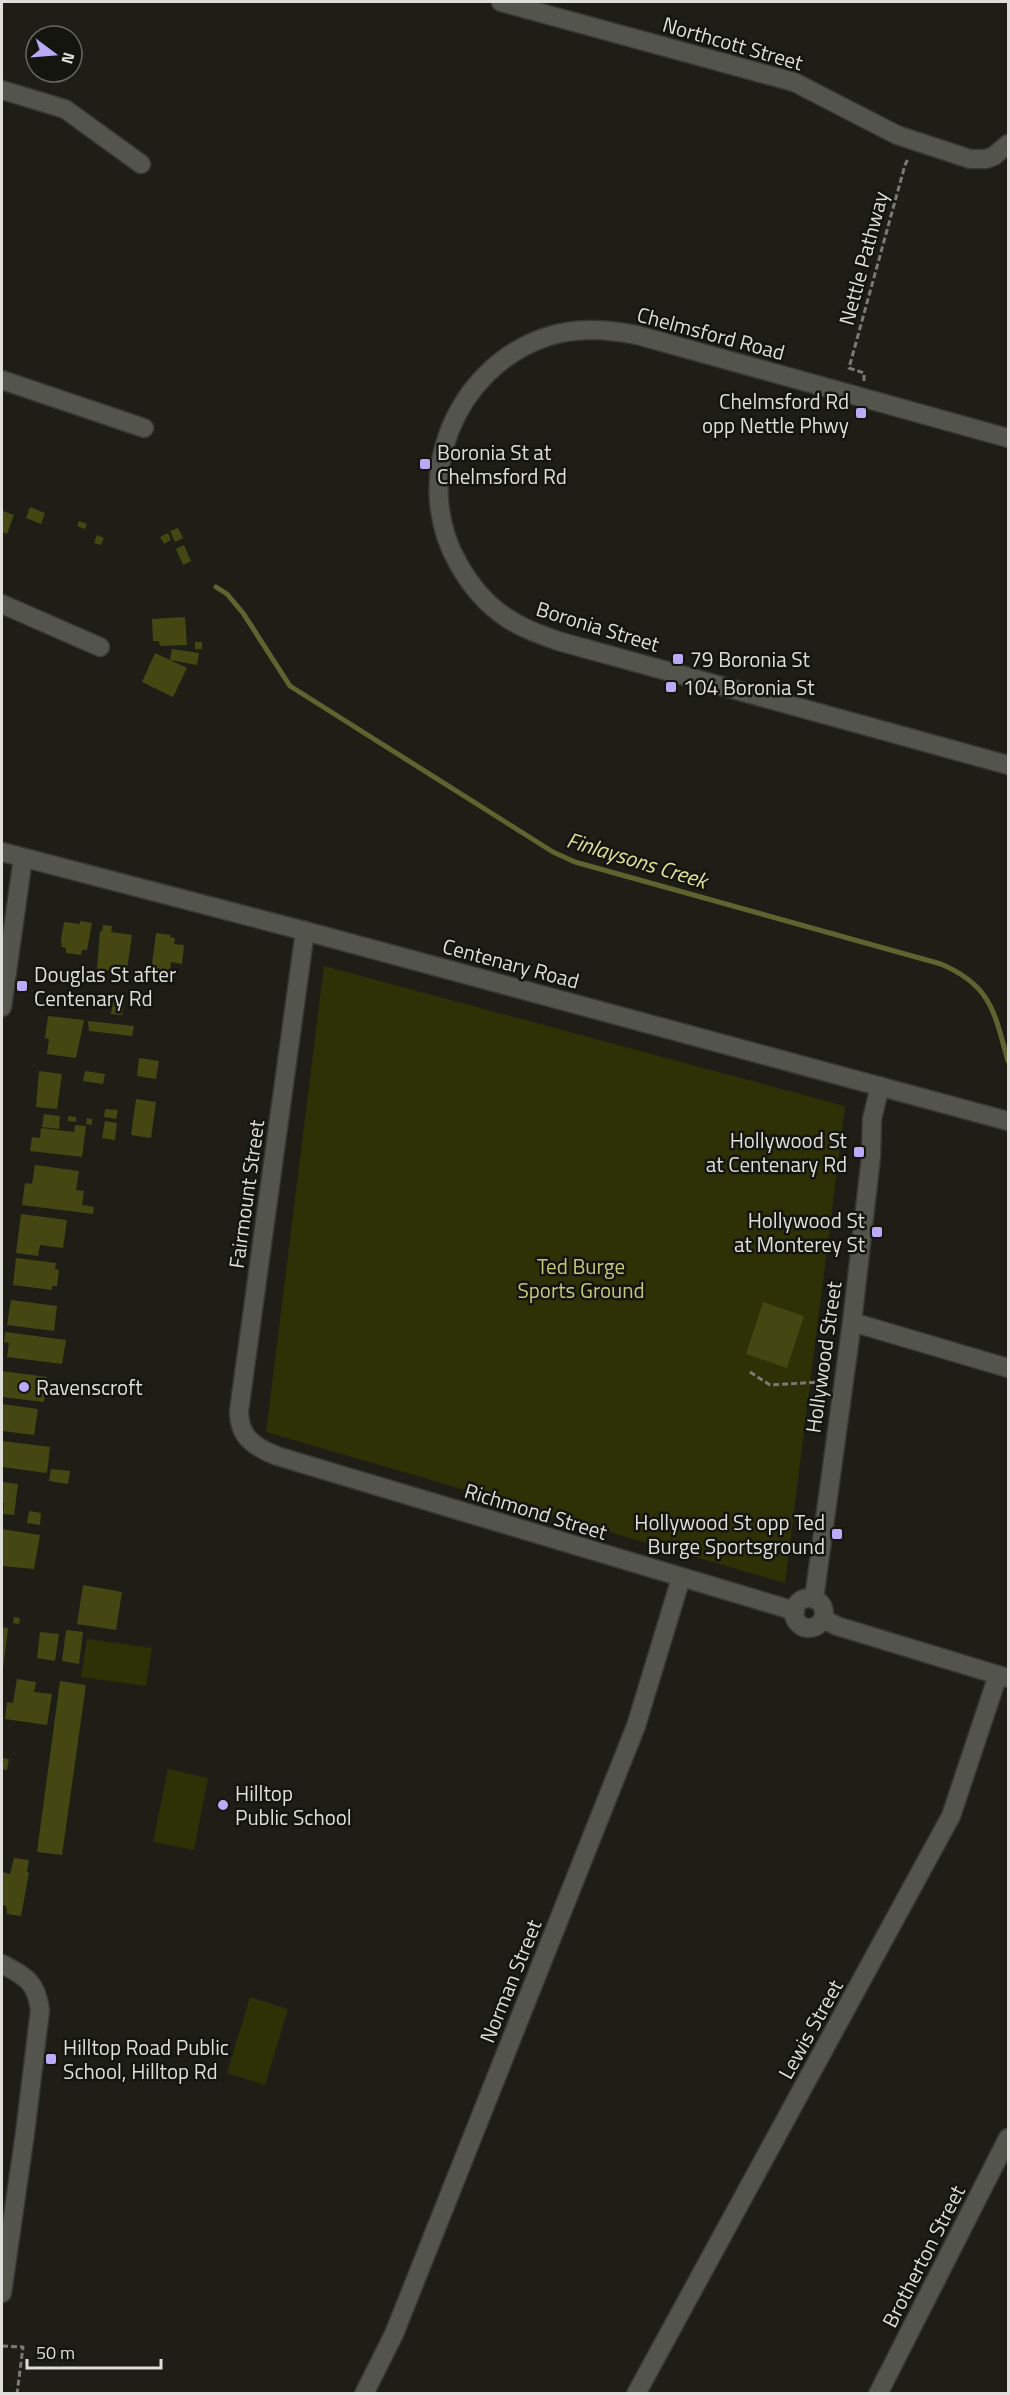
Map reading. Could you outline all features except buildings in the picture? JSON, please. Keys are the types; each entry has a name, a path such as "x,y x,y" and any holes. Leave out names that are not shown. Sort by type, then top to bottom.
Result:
{"street":[{"name":"Northcott Street","path":"501,2 794,82 897,135 970,159 986,159 1001,152 1008,144"},
{"path":"2,90 65,109 141,164"},
{"name":"Chelmsford Road","path":"446,442 466,398 501,363 530,344 546,337 576,330 614,331 637,335 1008,438"},
{"path":"2,380 144,428"},
{"name":"Boronia Street","path":"446,442 440,462 438,492 441,520 453,554 469,583 503,616 558,641 1008,765"},
{"path":"2,604 100,647"},
{"name":"Centenary Road","path":"2,852 1008,1121"},
{"path":"2,1007 23,858"},
{"name":"Fairmount Street","path":"266,1451 249,1441 241,1430 239,1411 304,931"},
{"name":"Hollywood Street","path":"814,1599 813,1590 852,1322 871,1156 872,1119 880,1086"},
{"path":"852,1322 1008,1368"},
{"name":"Richmond Street","path":"266,1451 795,1611"},
{"name":"Norman Street","path":"364,2394 394,2334 636,1726 681,1578"},
{"path":"814,1599 823,1607 823,1619 817,1626 805,1627 798,1622 795,1611 802,1600 814,1599"},
{"path":"823,1619 837,1626 1003,1677"},
{"name":"Lewis Street","path":"636,2394 951,1816 1003,1677"},
{"path":"2,1964 27,1978 34,1986 40,2010 2,2293"},
{"name":"Brotherton Street","path":"878,2394 1008,2138"}],"path":[{"name":"Nettle Pathway","path":"863,397 864,373 849,368 906,162 908,159 915,161"},
{"path":"750,1372 770,1385 820,1382"},
{"path":"2,2346 23,2347 17,2394"}],"green space":[{"name":"Ted Burge Sports Ground","path":"324,966 845,1106 785,1583 266,1432"},
{"path":"87,1639 152,1648 146,1686 81,1677"},
{"path":"168,1769 208,1778 194,1850 153,1842"},
{"path":"250,1997 288,2009 265,2085 227,2073"}],"waterway":[{"name":"Finlaysons Creek","path":"216,587 227,594 243,613 290,686 553,852 575,862 941,964 958,972 981,991 994,1015 1008,1061"}],"place":[{"name":"Chelmsford Rd opp Nettle Phwy","path":"861,413"},
{"name":"Boronia St at Chelmsford Rd","path":"425,464"},
{"name":"79 Boronia St","path":"678,659"},
{"name":"104 Boronia St","path":"671,687"},
{"name":"Douglas St after Centenary Rd","path":"22,986"},
{"name":"Hollywood St at Centenary Rd","path":"859,1152"},
{"name":"Hollywood St at Monterey St","path":"877,1232"},
{"name":"Ravenscroft","path":"24,1387"},
{"name":"Hollywood St opp Ted Burge Sportsground","path":"837,1534"},
{"name":"Hilltop Public School","path":"223,1805"},
{"name":"Hilltop Road Public School, Hilltop Rd","path":"51,2059"}]}
